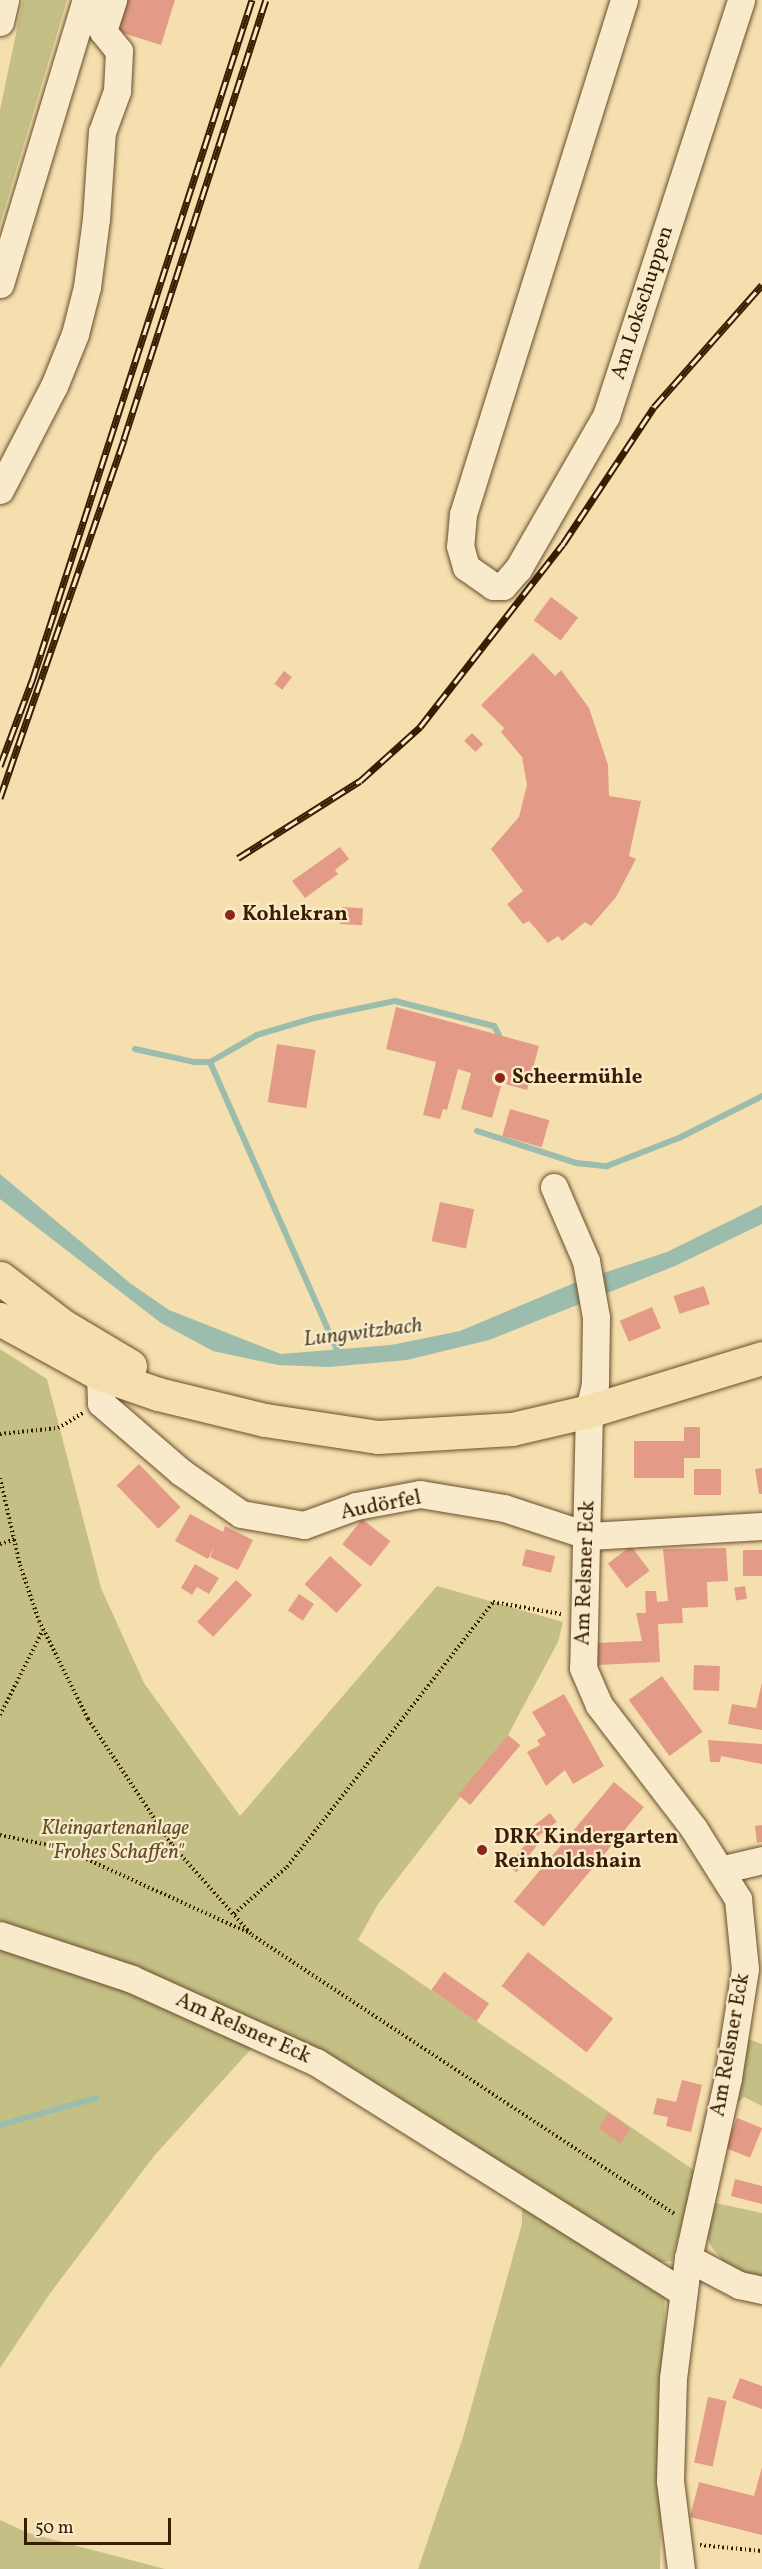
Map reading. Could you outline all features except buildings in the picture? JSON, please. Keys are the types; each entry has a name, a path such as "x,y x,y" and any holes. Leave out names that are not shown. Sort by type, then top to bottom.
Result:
{"main road":[{"path":"0,1278 102,1351 218,1409"},
{"path":"0,1319 100,1389 218,1409 265,1420 378,1437 512,1430 589,1411 762,1358"}],"street":[{"path":"0,22 5,0"},
{"path":"0,284 86,0"},
{"path":"0,490 54,386 75,334 87,287 96,219 102,132 117,91 119,51 104,31 113,0"},
{"name":"Am Lokschuppen","path":"624,0 463,514 460,546 466,567 493,586 503,586 518,569 560,500 606,416 741,0"},
{"name":"Am Relsner Eck","path":"554,1187 586,1261 596,1317 595,1384 589,1411 589,1536 583,1617 583,1668 599,1705 694,1829 738,1899 745,1969 728,2078 682,2292 673,2378 670,2481 681,2569"},
{"name":"Audörfel","path":"100,1389 181,1472 242,1514 304,1525 356,1506 420,1494 504,1508 589,1536 762,1526"},
{"path":"720,1870 762,1860"},
{"name":"Am Relsner Eck","path":"0,1935 132,1979 316,2062 682,2292"},
{"path":"688,2258 761,2292"}],"path":[{"path":"0,1434 58,1428 100,1389"},
{"path":"0,1478 15,1539 44,1630 88,1719 172,1845 252,1935"},
{"path":"0,1544 15,1539"},
{"path":"234,1914 287,1867 494,1602 583,1617"},
{"path":"0,1715 44,1630"},
{"path":"0,1835 62,1848 252,1935 695,2225"},
{"path":"678,2542 762,2552"}],"green space":[{"path":"23,0 67,0 0,224 0,110"},
{"name":"Kleingartenanlage \"Frohes Schaffen\"","path":"0,1349 47,1379 101,1588 144,1683 240,1816 437,1586 563,1622 558,1642 508,1735 378,1904 358,1940 695,2171 672,2261 651,2263 320,2053 0,1924"},
{"path":"0,1946 124,1988 252,2048 154,2156 51,2292 0,2368"},
{"path":"745,2038 762,2044 762,2106 744,2097 735,2105"},
{"path":"711,2202 762,2213 762,2276 751,2276 724,2262 712,2248 706,2235"},
{"path":"522,2207 665,2294 660,2569 418,2569 463,2437 522,2224"},
{"path":"0,2520 28,2533 165,2569 0,2569"}],"shaded area":[{"path":"0,1174 130,1283 169,1310 281,1354 391,1345 460,1331 579,1281 667,1252 762,1205 762,1224 675,1266 489,1340 407,1360 329,1367 278,1365 213,1351 161,1323 0,1199"}],"waterway":[{"path":"135,1049 194,1062 210,1062 257,1035 314,1018 395,1001 494,1026 499,1035"},
{"name":"Lungwitzbach","path":"210,1062 340,1357"},
{"path":"477,1131 576,1163 607,1166 679,1138 762,1096"},
{"path":"0,2125 96,2098"}],"railway":[{"path":"0,766 32,681 252,0"},
{"path":"0,798 124,439 266,0"},
{"path":"238,858 360,781 420,727 563,544 654,407 762,285"}],"place":[{"name":"Kohlekran","path":"230,915"},
{"name":"Scheermühle","path":"500,1078"},
{"name":"DRK Kindergarten Reinholdshain","path":"482,1850"}]}
